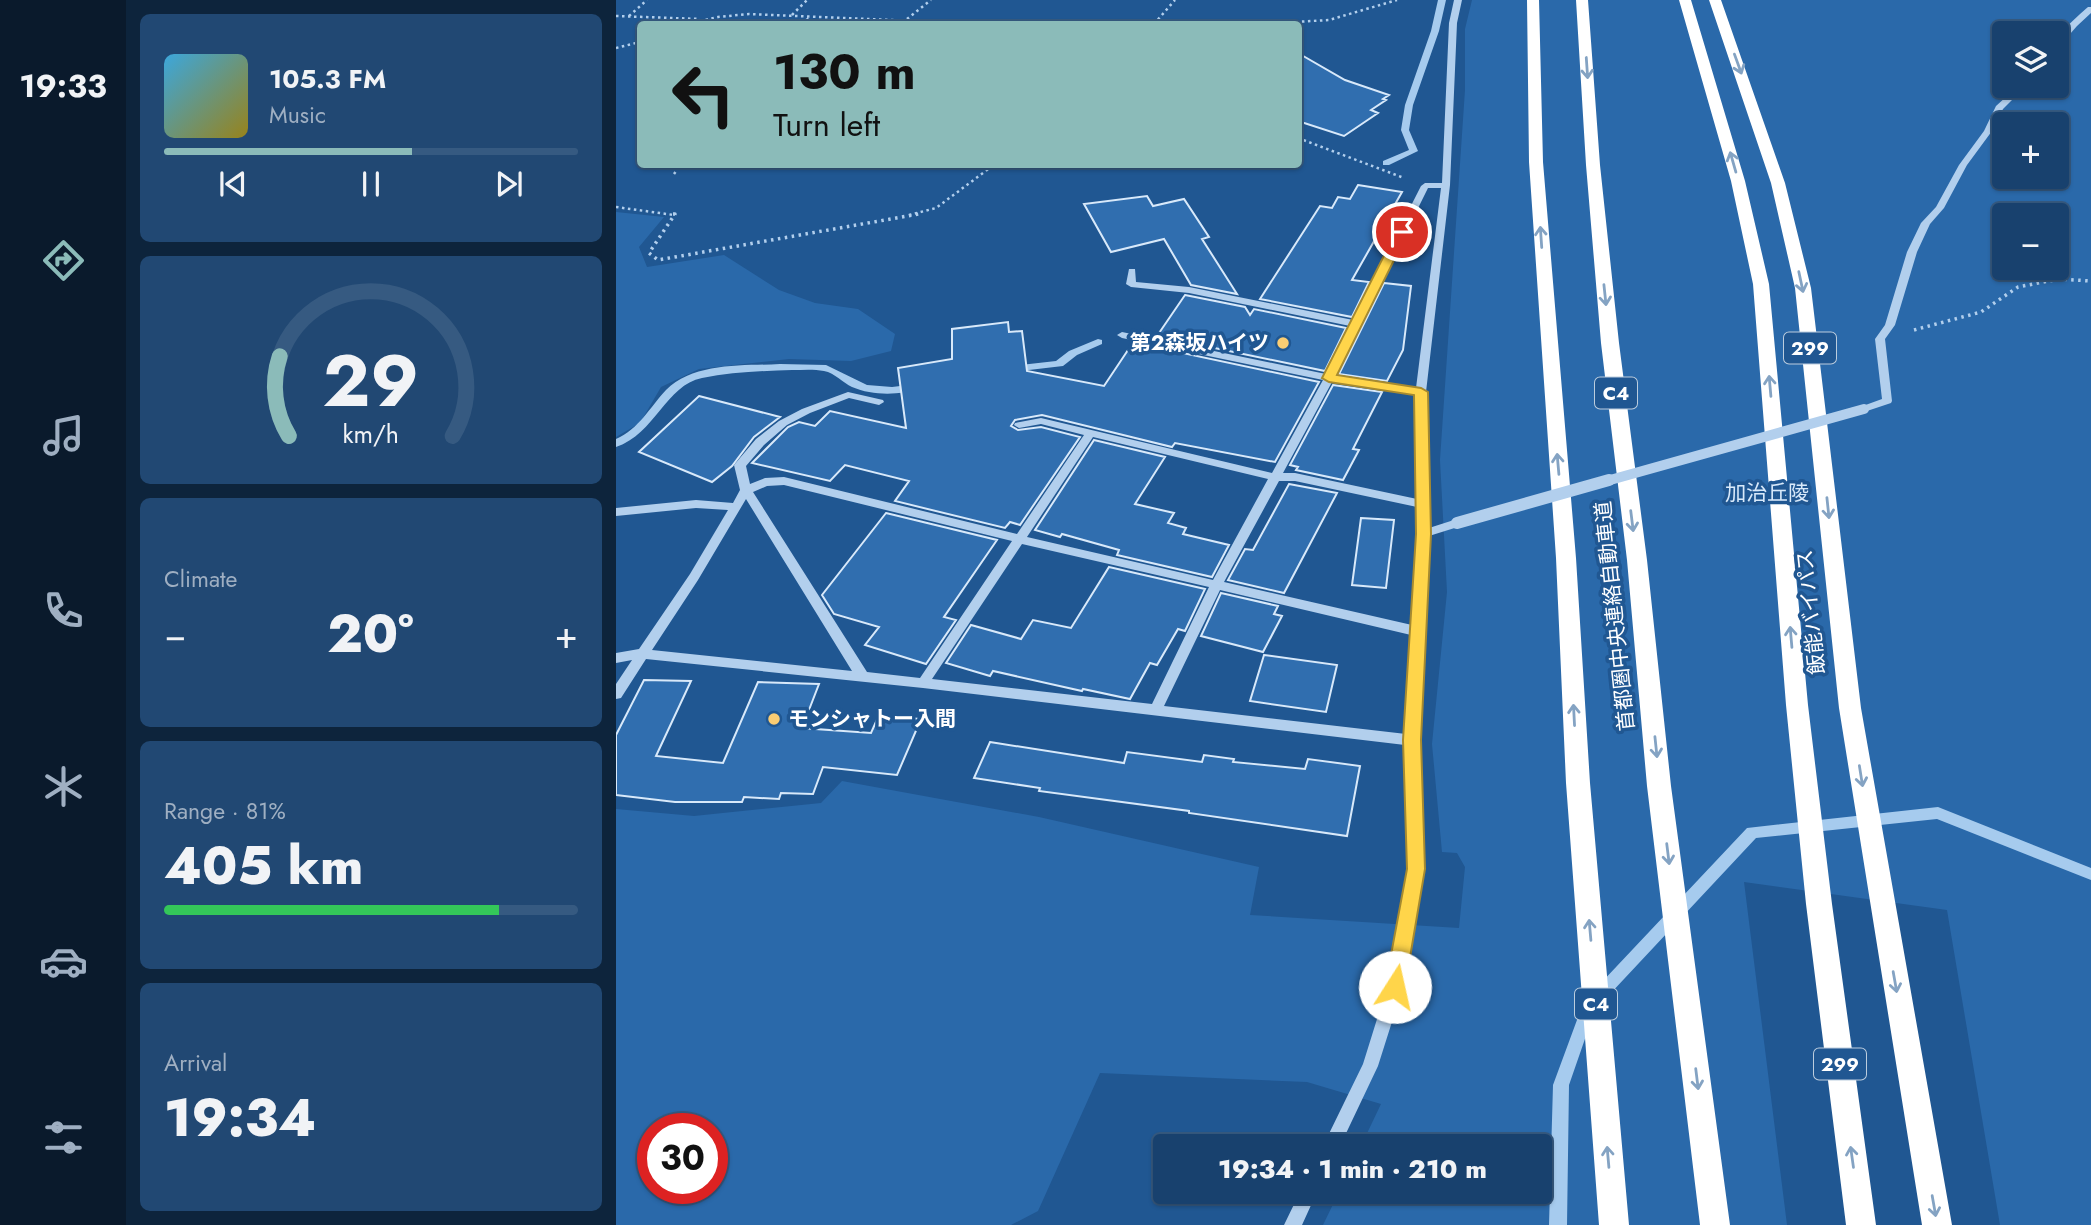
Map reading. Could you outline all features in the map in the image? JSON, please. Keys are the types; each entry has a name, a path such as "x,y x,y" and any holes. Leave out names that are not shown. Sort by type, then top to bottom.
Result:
{"highway":[{"name":"首都圏中央連絡自動車道","path":"1533,0 1536,162 1566,558 1578,783 1614,1225"},
{"name":"首都圏中央連絡自動車道","path":"1582,0 1610,343 1637,560 1659,786 1715,1225"},
{"name":"飯能バイパス","path":"1685,0 1738,181 1761,284 1797,705 1819,904 1861,1225"},
{"name":"飯能バイパス","path":"1715,0 1778,183 1803,288 1850,708 1937,1225"}],"street":[{"path":"1337,1134 1370,1066 1395,987 1416,869 1412,740 1423,534 1421,392 1446,185 1453,23 1458,0"},
{"path":"2069,31 2091,9"},
{"path":"1423,534 1887,401 1881,339 1890,326 1912,252 1926,223 1940,208 1963,165 1988,131 1999,108 2009,98"},
{"path":"1155,711 1216,586 1329,378 1424,186 1446,185"},
{"path":"1132,271 1131,284 1189,290 1356,324"},
{"path":"1122,335 1329,378 1421,392"},
{"path":"863,677 746,490 740,465 760,442 783,423 848,395 878,401"},
{"path":"1019,425 1041,421 1273,477 1295,477 1422,504"},
{"path":"923,683 1090,434"},
{"path":"616,694 640,654 694,577 746,490 765,482 784,481 1216,586 1416,631"},
{"path":"616,512 696,504 735,507"},
{"path":"616,658 640,654 923,683 1412,740"},
{"path":"1293,1225 1303,1204"}],"path":[{"path":"629,16 646,0"},
{"path":"791,16 807,0"},
{"path":"907,19 931,0"},
{"path":"1157,21 1175,0"},
{"path":"1302,22 1329,20 1397,0"},
{"path":"616,16 704,19 754,15 938,21"},
{"path":"805,21 811,16"},
{"path":"698,21 704,19"},
{"path":"616,48 637,43"},
{"path":"1302,140 1424,186"},
{"path":"674,174 678,168"},
{"path":"616,207 675,214 649,253 658,260 668,259 923,213 936,208 990,168"},
{"path":"1881,339 1981,312 2018,287 2059,279 2091,281"}],"green space":[{"name":"加治丘陵","path":"1472,0 2091,0 2091,1225 2000,1225 1947,910 1744,882 1787,1225 1323,1225 1333,1204 1552,1204 1552,1134 1367,1134 1381,1104 1307,1082 1100,1073 1038,1211 1011,1225 616,1225 616,809 694,816 821,803 842,781 1039,817 1259,867 1250,915 1459,928 1465,867 1457,853 1442,852 1432,744 1447,592 1440,460 1465,90 1465,29"},
{"path":"616,212 664,217 639,247 647,267 724,255 779,290 815,303 858,309 895,334 891,351 851,361 789,359 699,369 661,387 640,423 616,437"}],"building":[{"path":"1302,55 1345,80 1389,95 1371,110 1378,113 1344,136 1302,122"},
{"path":"1358,185 1402,192 1352,280 1369,282 1352,317 1260,299 1320,206 1332,208 1338,197 1350,199"},
{"path":"1147,196 1153,206 1184,199 1209,237 1202,239 1237,294 1191,285 1164,239 1111,252 1084,204"},
{"path":"1384,283 1411,286 1403,350 1387,381 1339,374"},
{"path":"1185,295 1245,307 1250,315 1254,309 1346,328 1325,371 1157,336"},
{"path":"1008,322 1009,332 1022,331 1027,371 1104,386 1128,350 1145,353 1150,346 1319,382 1275,462 1175,443 1172,447 1042,415 1015,420 1011,426 1018,430 1041,427 1080,437 1020,525 1010,522 1005,528 895,501 909,481 845,465 830,481 752,463 788,427 799,422 815,426 830,411 906,428 898,368 952,359 952,329"},
{"path":"1333,385 1382,392 1353,449 1359,450 1343,480 1296,470 1298,467 1290,465"},
{"path":"699,396 780,417 754,437 732,466 712,482 639,452"},
{"path":"1094,440 1165,457 1135,504 1174,513 1168,523 1186,528 1183,534 1229,545 1212,577 1117,555 1119,550 1062,534 1060,537 1035,530"},
{"path":"1289,484 1337,493 1284,593 1228,580 1245,549 1253,550"},
{"path":"886,513 997,540 944,617 956,620 926,664 865,645 879,627 834,614 822,595"},
{"path":"1361,518 1394,520 1386,588 1352,585"},
{"path":"1109,567 1205,589 1185,631 1178,629 1157,665 1150,663 1130,699 993,671 990,676 946,663 971,625 1021,639 1033,620 1071,628"},
{"path":"1221,593 1278,606 1274,614 1282,616 1263,652 1201,636"},
{"path":"1264,655 1337,665 1326,712 1250,701"},
{"path":"644,680 691,681 656,756 723,763 758,682 819,684 802,728 871,733 879,715 921,719 897,775 823,767 813,794 781,793 779,799 744,797 742,802 675,802 616,795 616,735"},
{"path":"990,742 1124,763 1127,752 1202,762 1204,755 1234,759 1233,762 1305,769 1308,759 1360,766 1347,836 1039,791 1040,788 974,778"}],"waterway":[{"path":"1386,163 1414,151 1405,130 1409,105 1435,31 1442,0"},
{"path":"1011,369 1059,364 1073,353 1098,342"},
{"path":"616,443 638,430 681,383 692,377 717,372 816,367 829,369 865,388 892,390 917,387"},
{"path":"1558,1225 1561,1085 1589,1006 1752,832 1938,813 2091,874"}],"place":[{"name":"第2森坂ハイツ","path":"1283,343"},
{"name":"モンシャトー入間","path":"774,719"}],"route":[{"path":"1395,987 1416,869 1412,740 1423,534 1421,392 1329,378 1402,232"}]}
